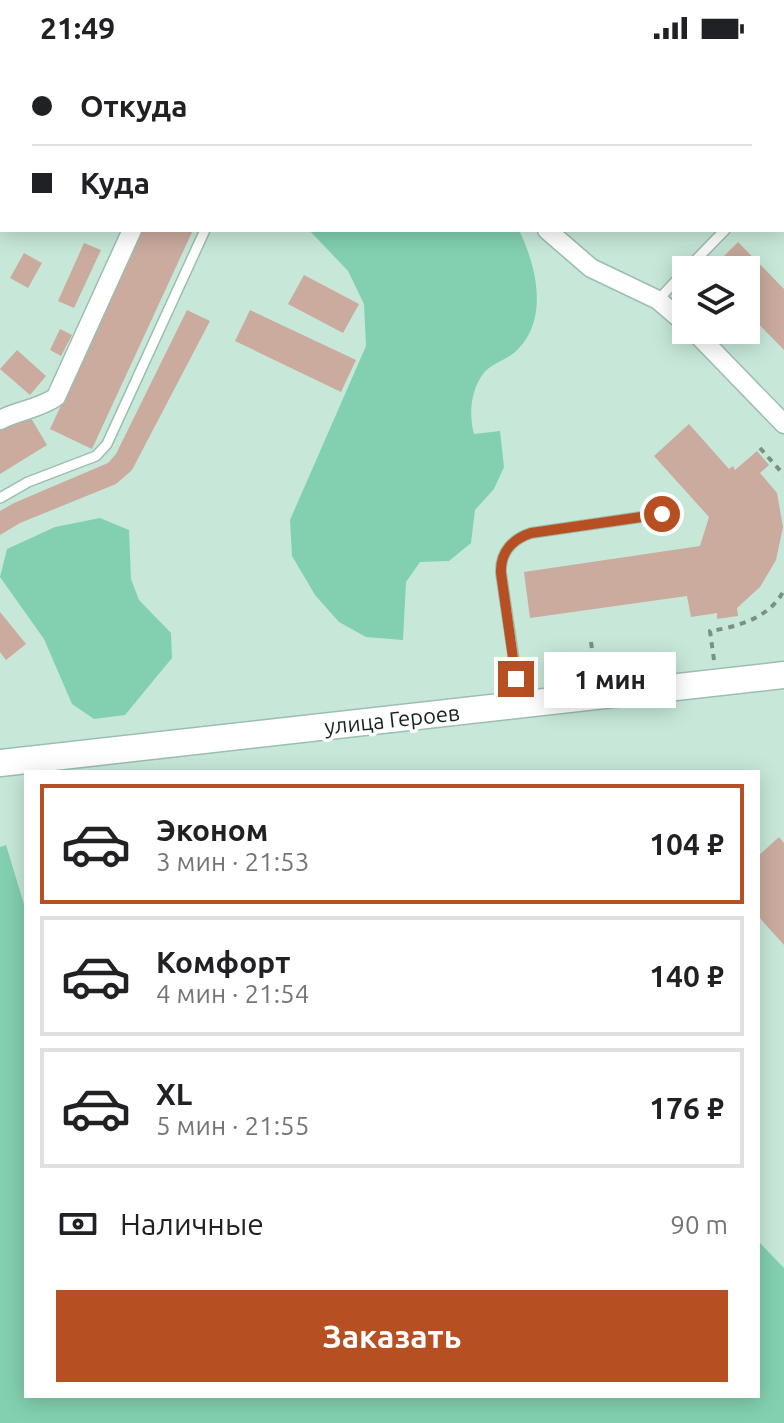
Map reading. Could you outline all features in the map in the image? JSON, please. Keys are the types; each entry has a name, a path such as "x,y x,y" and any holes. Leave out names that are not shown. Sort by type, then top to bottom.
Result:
{"street":[{"path":"0,420 42,406 56,397 131,232"},
{"path":"549,232 591,268 658,300 672,312"},
{"path":"707,344 781,415"},
{"name":"улица Героев","path":"0,763 68,760 784,675"}],"lane":[{"path":"0,498 28,482 96,456 107,444 204,232"},
{"path":"700,256 723,232"},
{"path":"658,300 672,285"},
{"path":"520,704 501,573 507,549 517,538 531,533 662,514"}],"path":[{"path":"760,448 784,475"},
{"path":"715,667 710,631 730,628 756,618 780,599 784,590"},
{"path":"591,642 597,678"}],"green space":[{"path":"311,232 520,232 535,277 537,294 532,326 514,353 483,374 475,388 472,404 474,434 500,431 504,467 494,489 475,510 471,543 449,561 420,562 406,582 403,640 366,637 339,622 315,595 292,556 290,520 366,346 364,304 348,271"},
{"path":"100,518 129,530 131,579 139,600 171,633 172,658 125,715 94,719 72,704 44,639 0,577 7,549 55,527"},
{"path":"6,845 24,904 24,1398 760,1398 760,1243 784,1268 784,1423 0,1423 0,847"}],"building":[{"path":"141,232 192,232 92,449 50,429"},
{"path":"738,242 752,256 724,256"},
{"path":"84,243 101,250 74,308 58,301"},
{"path":"24,253 42,263 28,288 10,278"},
{"path":"760,264 784,289 784,350 760,325"},
{"path":"304,275 359,304 343,333 288,304"},
{"path":"187,310 210,321 132,470 116,484 20,523 0,535 0,511 108,463 116,454"},
{"path":"250,310 356,360 341,392 235,341"},
{"path":"60,329 72,335 61,356 50,350"},
{"path":"17,350 46,376 30,395 0,369"},
{"path":"28,413 47,445 0,474 0,430"},
{"path":"689,424 729,469 733,466 735,470 757,451 769,465 760,473 777,493 783,527 776,560 760,587 737,608 738,616 717,619 717,613 691,617 687,596 530,618 524,572 700,546 709,517 654,456"},
{"path":"0,612 26,644 6,660 0,652"},
{"path":"779,837 784,843 784,945 760,918 760,854"}],"route":[{"path":"516,679 501,573 503,557 511,544 531,533 662,514"}]}
